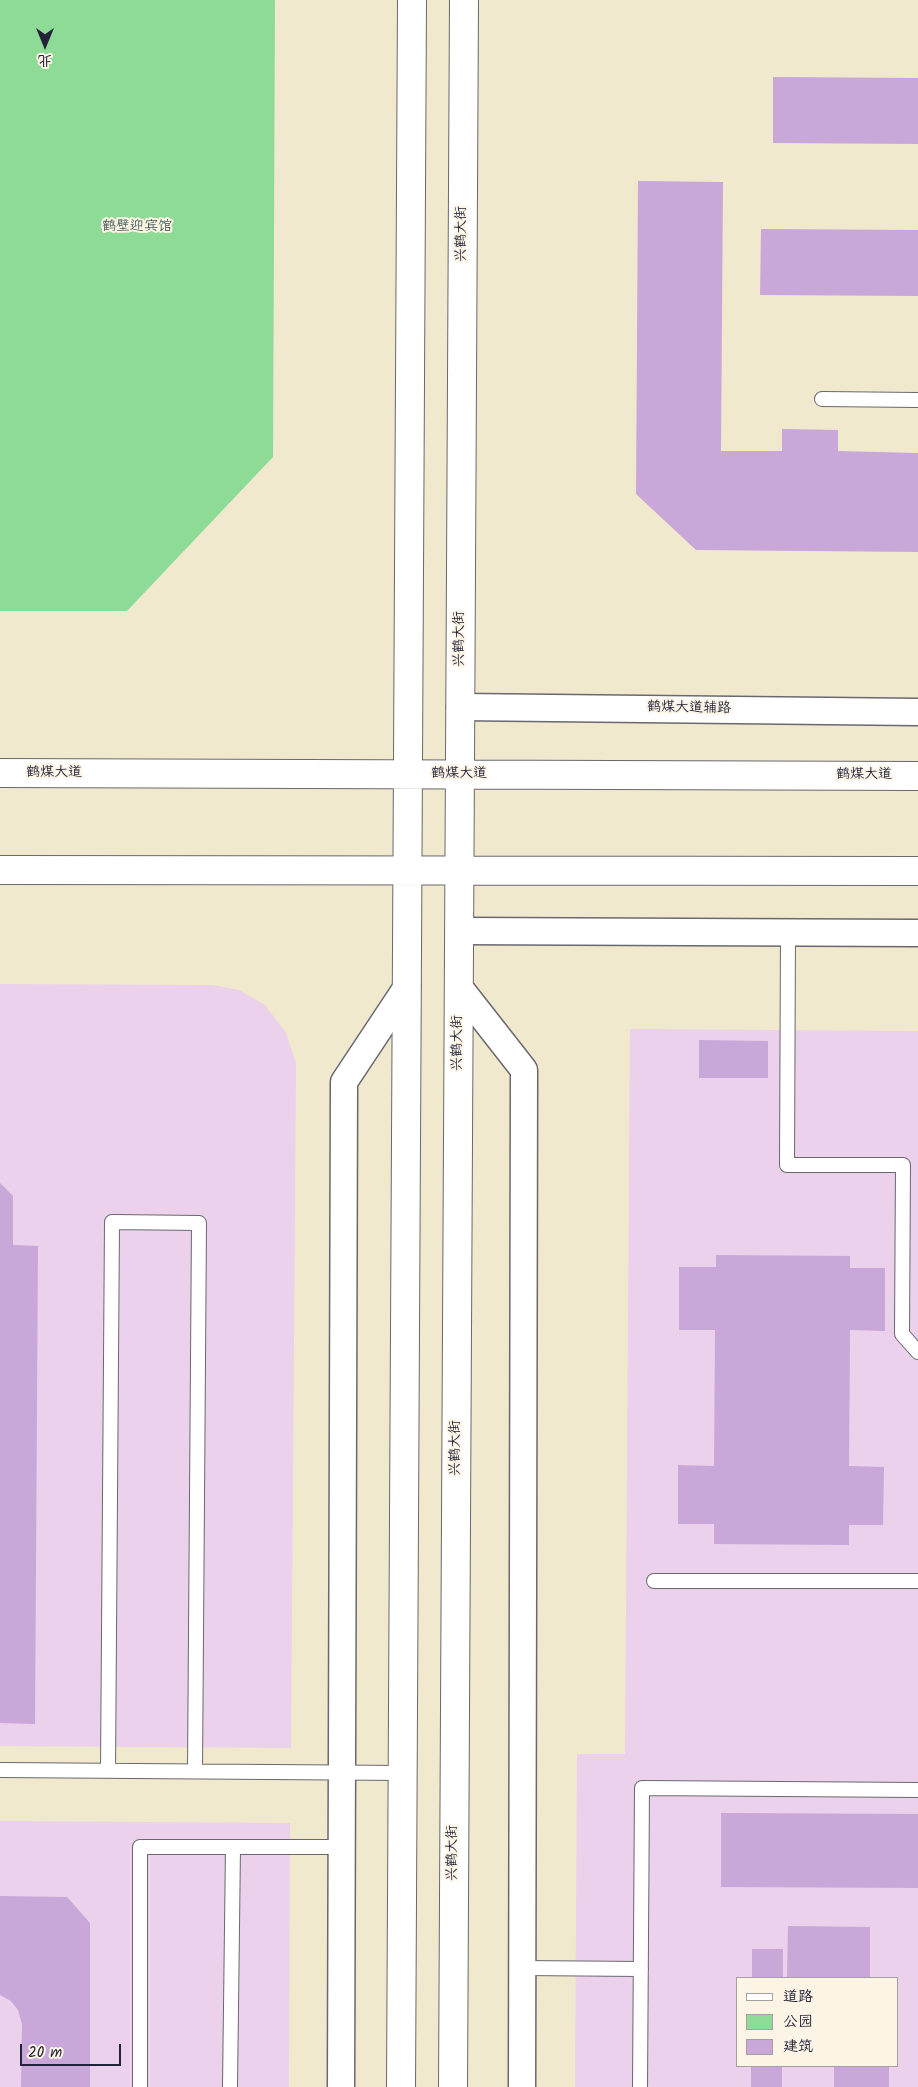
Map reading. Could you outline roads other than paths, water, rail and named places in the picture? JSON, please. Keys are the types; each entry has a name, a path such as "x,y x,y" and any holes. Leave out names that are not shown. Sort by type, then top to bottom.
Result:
{"main road":[{"path":"401,2087 412,0"},
{"name":"兴鹤大街","path":"453,2087 464,0"},
{"name":"鹤煤大道","path":"0,774 918,776"},
{"path":"0,870 918,871"}],"street":[{"name":"鹤煤大道辅路","path":"460,707 918,712"},
{"path":"460,931 918,933"},
{"path":"341,2087 344,1082 407,987"},
{"path":"459,987 524,1070 522,2087"}],"lane":[{"path":"822,399 918,400"},
{"path":"788,932 787,1165 903,1166 902,1334 918,1352"},
{"path":"108,1770 112,1222 199,1223 195,1771"},
{"path":"654,1582 918,1582"},
{"path":"0,1770 403,1773"},
{"path":"640,2087 642,1788 918,1790"},
{"path":"140,2087 140,1847 342,1847"},
{"path":"230,2087 233,1847"},
{"path":"522,1968 641,1969"}],"park label":[{"name":"鹤壁迎宾馆","path":"137,228"}]}
